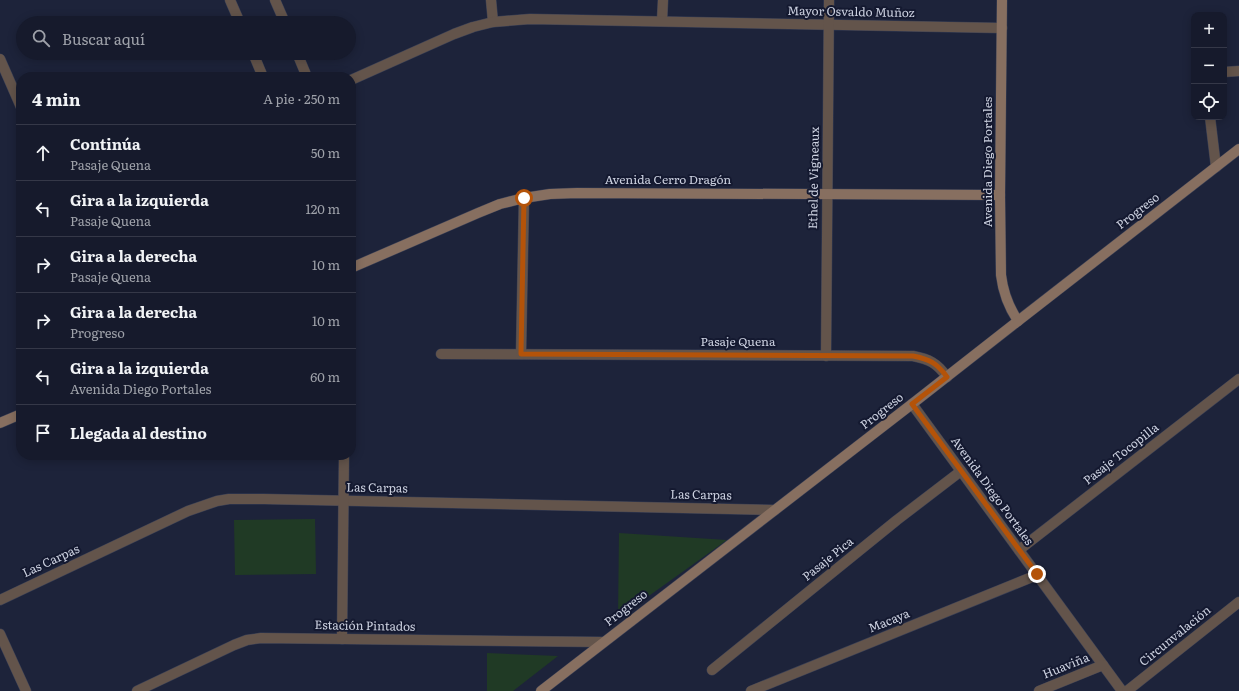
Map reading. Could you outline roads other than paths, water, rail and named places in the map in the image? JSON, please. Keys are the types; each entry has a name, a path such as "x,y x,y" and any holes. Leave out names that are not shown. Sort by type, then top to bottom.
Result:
{"street":[{"path":"230,0 237,16"},
{"path":"275,0 282,16"},
{"path":"491,0 493,22"},
{"path":"662,21 663,0"},
{"name":"Ethel de Vigneaux","path":"826,356 829,0"},
{"name":"Avenida Diego Portales","path":"1002,0 1000,195 1001,275 1002,287 1006,299 1018,320"},
{"name":"Mayor Osvaldo Muñoz","path":"356,78 473,27 493,22 530,19 1002,28"},
{"path":"0,59 16,96"},
{"path":"256,60 261,72"},
{"path":"300,60 306,72"},
{"path":"1227,72 1239,71"},
{"path":"1210,120 1216,167"},
{"name":"Progreso","path":"541,691 1239,149"},
{"name":"Avenida Cerro Dragón","path":"356,266 500,204 550,194 1000,195"},
{"path":"521,354 524,198"},
{"name":"Pasaje Quena","path":"441,354 913,356 932,362 941,368 947,377"},
{"name":"Pasaje Tocopilla","path":"1019,550 1239,379"},
{"name":"Avenida Diego Portales","path":"912,404 1122,691"},
{"path":"0,423 16,416"},
{"path":"342,639 344,460"},
{"name":"Pasaje Pica","path":"712,670 897,520 961,471"},
{"name":"Las Carpas","path":"0,600 188,511 217,501 258,499 344,500 775,510"},
{"name":"Macaya","path":"751,691 768,688 1037,574"},
{"name":"Circunvalación","path":"1127,691 1239,602"},
{"path":"0,634 26,691"},
{"name":"Estación Pintados","path":"137,691 247,640 261,638 603,642"},
{"name":"Huaviña","path":"1039,691 1103,665"}]}
